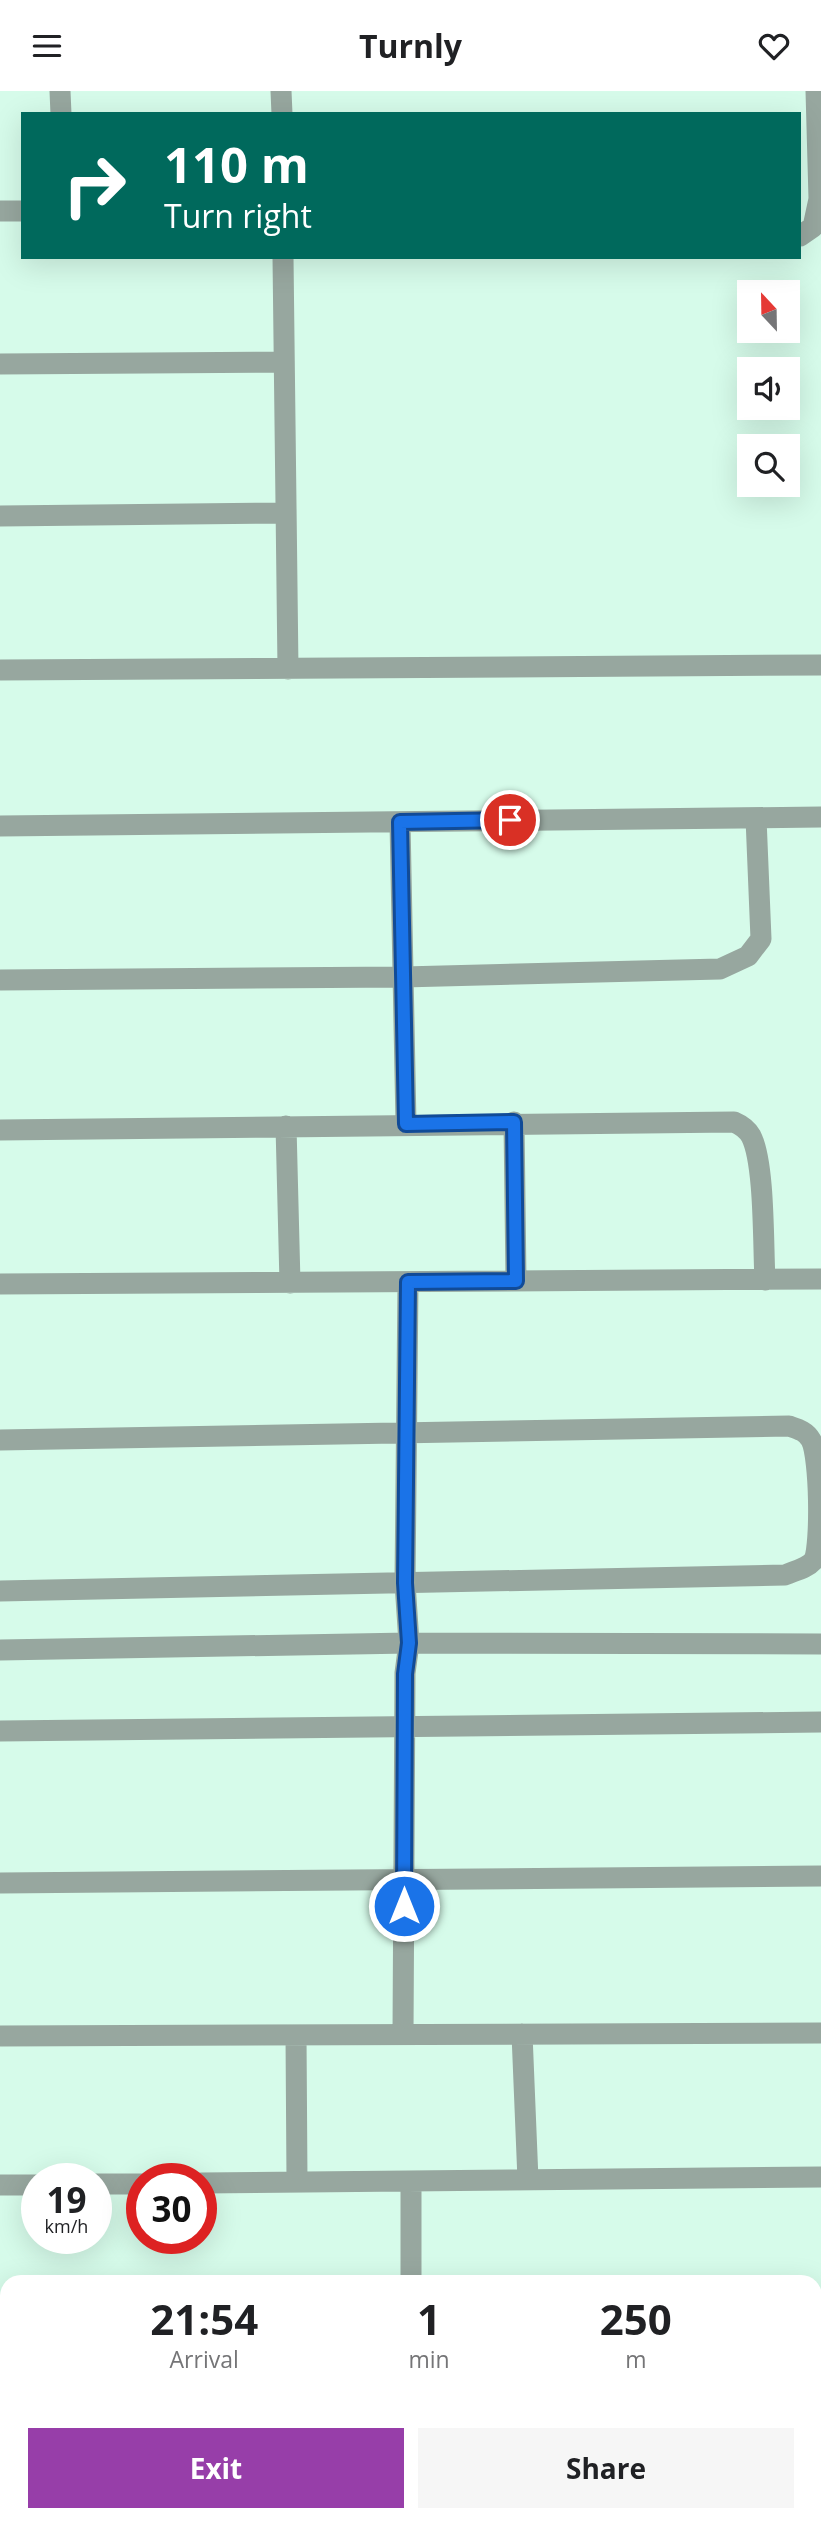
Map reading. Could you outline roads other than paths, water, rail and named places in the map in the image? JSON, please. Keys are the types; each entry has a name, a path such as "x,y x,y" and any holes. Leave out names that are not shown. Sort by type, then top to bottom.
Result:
{"street":[{"path":"60,91 61,112"},
{"path":"281,91 282,112"},
{"path":"801,235 813,227 819,199 816,91"},
{"path":"0,211 21,211"},
{"path":"283,259 288,669"},
{"path":"0,364 284,362"},
{"path":"0,516 286,513"},
{"path":"0,670 821,665"},
{"path":"0,825 821,817"},
{"path":"0,980 403,977 720,969 748,956 761,939 756,818"},
{"path":"400,822 406,1124"},
{"path":"514,1122 516,1281"},
{"path":"0,1130 514,1122 734,1122 741,1125 752,1138 757,1161 765,1280"},
{"path":"286,1126 290,1283"},
{"path":"0,1284 821,1279"},
{"path":"403,2034 405,1728 409,1643 405,1583 408,1282"},
{"path":"0,1440 789,1426 804,1432 814,1446 820,1503 818,1551 813,1561 785,1574 0,1591"},
{"path":"0,1650 409,1643 821,1644"},
{"path":"0,1731 821,1722"},
{"path":"0,1883 821,1876"},
{"path":"0,2036 821,2033"},
{"path":"522,2034 528,2181"},
{"path":"296,2035 297,2182"},
{"path":"217,2183 821,2177"},
{"path":"411,2182 411,2275"},
{"path":"0,2185 21,2185"}]}
